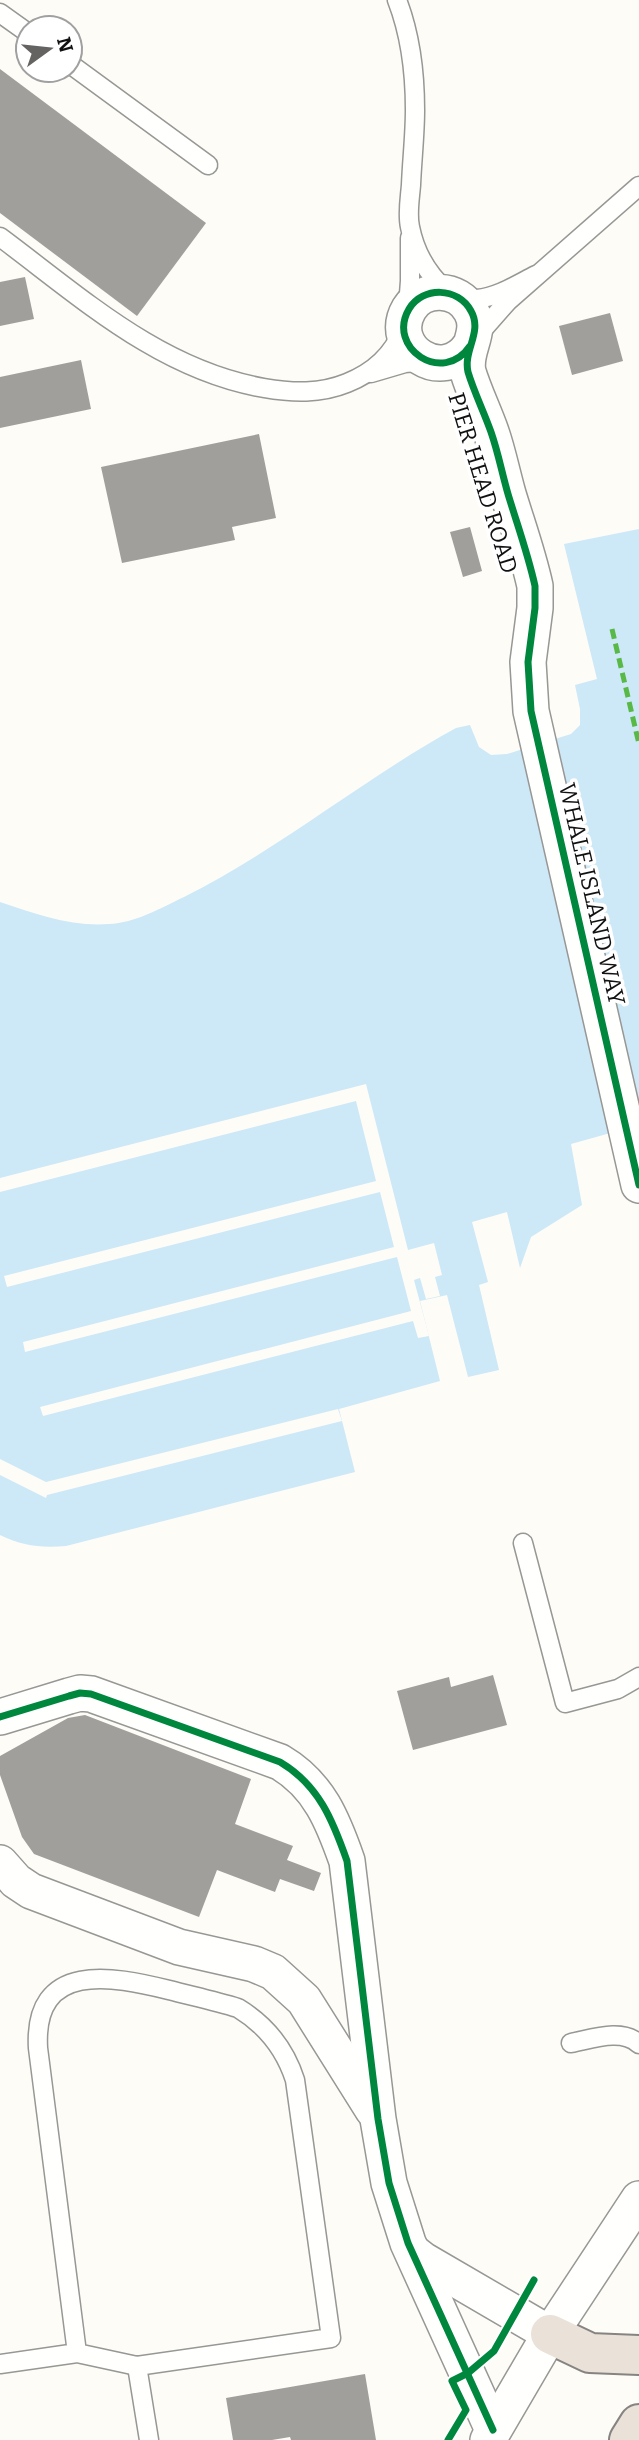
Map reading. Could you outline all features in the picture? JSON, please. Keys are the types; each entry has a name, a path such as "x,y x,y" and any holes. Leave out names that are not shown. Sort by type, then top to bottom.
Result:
{"highway":[{"path":"550,2334 590,2353 639,2355"},
{"path":"629,2440 639,2424"}],"street":[{"path":"439,292 453,295 467,305 473,316 475,330 470,346 462,355 452,361 428,362 410,347 405,320 412,305 426,295 439,292"},
{"name":"PIER HEAD ROAD","path":"470,346 466,358 468,373 487,419 534,586 535,608 528,662 529,693"},
{"name":"PIER HEAD ROAD","path":"428,362 447,376 456,388 469,424 510,563 519,608 522,658 529,693"},
{"name":"WHALE ISLAND WAY","path":"529,693 536,737 637,1177"},
{"path":"0,1717 79,1693 91,1694 280,1762 310,1785 335,1827 347,1861 378,2119 389,2183 408,2243 491,2435"},
{"path":"0,1863 16,1881 30,1891 179,1947 254,1964 273,1972 304,2000 378,2119"},
{"path":"491,2435 550,2334 639,2199"},
{"path":"414,2253 550,2334"}],"lane":[{"path":"365,376 389,353 399,339 410,296 409,226 415,111 414,70 409,37 397,0"},
{"path":"84,74 208,164"},
{"path":"470,346 494,315 639,186"},
{"path":"409,226 433,277 453,295 467,299 483,298 537,275"},
{"path":"0,237 145,344 202,371 250,385 295,392 325,391 405,363 428,362"},
{"path":"523,1543 565,1703 618,1689 639,1677"},
{"path":"0,2364 77,2353 137,2366 331,2338 295,2080 289,2061 280,2046 254,2018 238,2008 124,1979 102,1978 82,1980 59,1990 44,2009 37,2029 77,2353"},
{"path":"571,2043 623,2036 632,2038 639,2044"},
{"path":"137,2366 149,2440"}],"water":[{"path":"639,529 639,1125 571,1144 582,1205 531,1237 520,1268 507,1212 472,1222 488,1282 479,1285 499,1370 468,1377 447,1295 420,1301 440,1381 339,1409 355,1472 66,1546 32,1545 0,1535 0,902 67,922 95,924 128,921 184,897 254,858 388,769 456,728 470,725 479,747 491,755 507,754 571,734 580,725 575,685 597,679 564,544"}],"pier":[{"path":"366,1084 408,1250 434,1243 442,1275 435,1277 440,1296 426,1299 420,1278 414,1280 429,1336 418,1338 413,1321 43,1416 40,1407 411,1311 397,1257 25,1352 23,1342 394,1247 380,1192 7,1287 4,1276 376,1181 356,1101 0,1192 0,1178"},
{"path":"338,1409 342,1421 47,1495 46,1498 0,1475 0,1459 46,1482"}],"building":[{"path":"0,69 14,79 14,84 20,84 206,223 137,316 0,213"},
{"path":"25,277 34,319 0,326 0,282"},
{"path":"610,313 623,361 572,375 559,326"},
{"path":"81,360 91,409 0,428 0,377"},
{"path":"259,434 276,518 232,527 235,540 122,563 101,467"},
{"path":"470,527 482,571 463,577 450,532"},
{"path":"493,1675 507,1725 413,1750 397,1691 449,1677 451,1687"},
{"path":"85,1715 251,1779 235,1824 293,1846 287,1860 321,1873 314,1891 280,1879 275,1892 217,1870 199,1917 34,1854 22,1837 0,1775 0,1756 68,1718"},
{"path":"365,2374 376,2440 291,2440 290,2437 233,2440 226,2398"}],"marked path":[{"path":"612,629 639,744"}],"cycle path":[{"path":"470,346 459,357 446,363 421,357 411,348 405,337 404,323 409,309 423,296 440,292 458,297 471,311 474,319 468,372 493,440 535,586 528,662 531,711 639,1185"},
{"path":"0,1717 80,1693 91,1694 280,1762 294,1771 315,1793 330,1818 347,1861 378,2119 389,2183 408,2243 493,2430"},
{"path":"448,2440 466,2410 452,2381 468,2373 494,2351 534,2280"}]}
